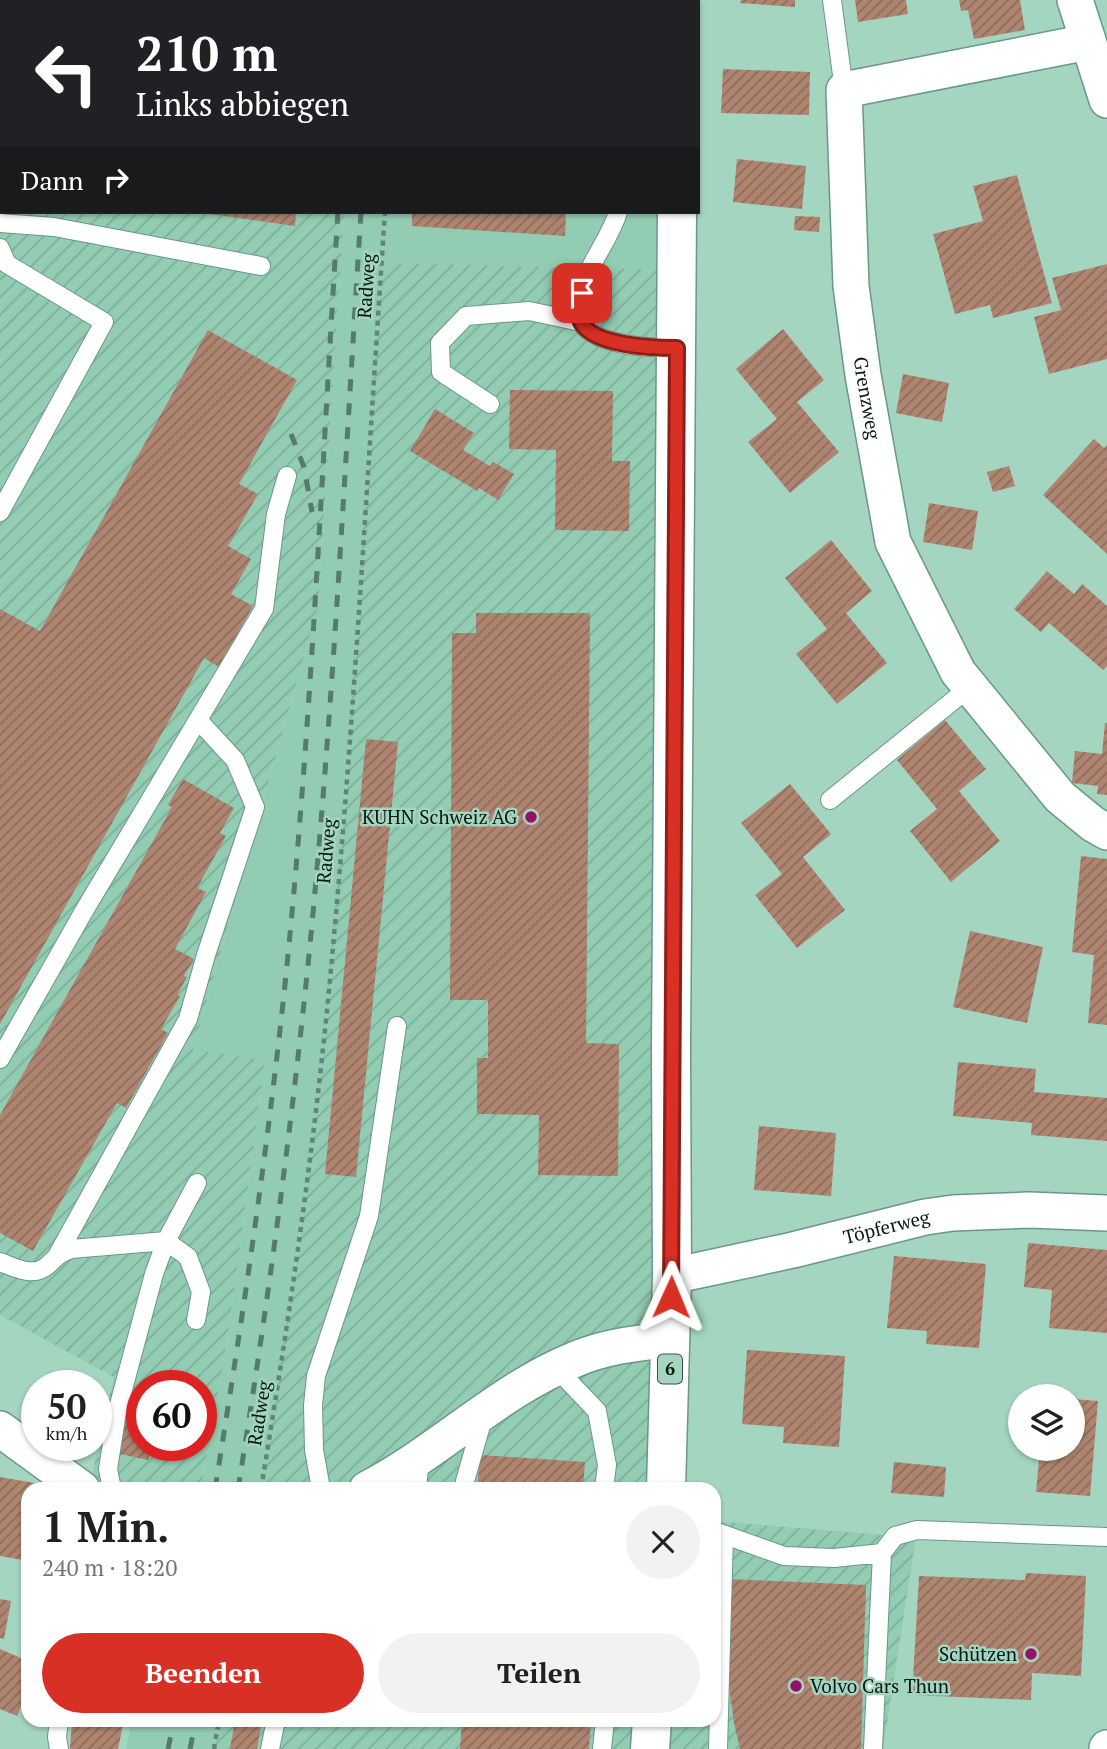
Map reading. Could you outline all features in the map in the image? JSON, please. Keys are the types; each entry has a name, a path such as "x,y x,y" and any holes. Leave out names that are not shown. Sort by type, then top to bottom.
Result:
{"main road":[{"name":"6","path":"666,1482 672,1276 677,214"},
{"path":"650,1749 652,1727"}],"street":[{"path":"1075,0 1107,100"},
{"path":"844,90 1088,42"},
{"name":"Grenzweg","path":"844,90 851,286 863,375 889,524 900,559 958,672 1060,797 1107,832"},
{"name":"Töpferweg","path":"672,1276 934,1216 1028,1210 1107,1213"},
{"path":"380,1482 401,1471 418,1473 486,1410 556,1368 577,1358 613,1347 671,1339"},
{"path":"0,1429 72,1482"}],"lane":[{"name":"Grenzweg","path":"832,0 844,90"},
{"path":"617,214 614,226 586,279 579,307 581,321 586,329 600,336 633,346 677,348"},
{"path":"0,223 54,227 261,266"},
{"path":"0,512 104,322 2,263"},
{"path":"490,404 442,372 440,343 466,316 529,311 581,321"},
{"path":"0,1059 84,911 264,609 276,514 287,476"},
{"path":"830,800 970,687"},
{"path":"0,1262 24,1271 37,1272 58,1254 188,1019 254,807 235,760 199,720"},
{"path":"320,1482 314,1450 313,1405 316,1376 369,1216 397,1026"},
{"path":"110,1482 108,1469 117,1412 154,1274 166,1241 197,1183"},
{"path":"58,1254 91,1246 166,1241 188,1257 201,1292 196,1320"},
{"path":"556,1368 597,1411 607,1465 605,1482"},
{"path":"465,1482 486,1410"},
{"path":"873,1749 882,1553 895,1536 917,1530 1107,1537"},
{"path":"721,1534 784,1556 834,1558 882,1553"},
{"path":"58,1727 59,1749"},
{"path":"270,1749 275,1727"},
{"path":"602,1749 605,1727"},
{"path":"718,1727 718,1749"}],"path":[{"name":"Radweg","path":"262,1482 299,1241 332,960 385,214"},
{"path":"214,1749 218,1727"}],"shaded area":[{"path":"0,214 344,214 318,607 193,1050 265,1060 217,1398 217,1370 126,1370 126,1461 206,1461 202,1482 114,1482 91,1479 95,1461 112,1461 112,1370 101,1370 0,1315"},
{"path":"344,214 677,214 678,270 381,264 332,960 311,1149 262,1482 202,1482 206,1461 217,1461 217,1398 265,1060 193,1051 318,607"},
{"path":"381,263 678,270 666,1482 262,1482 299,1241 321,1058 344,817"},
{"path":"721,1522 895,1536 917,1530 883,1749 214,1749 218,1727 721,1727"},
{"path":"131,1727 218,1727 214,1749 126,1749"}],"building":[{"path":"741,0 795,0 795,7 740,3"},
{"path":"855,0 906,0 908,14 858,22"},
{"path":"959,0 1020,0 1025,30 974,39 968,10 961,11"},
{"path":"723,69 810,72 809,115 721,113"},
{"path":"737,159 806,166 802,209 733,202"},
{"path":"1017,175 1052,303 993,318 990,305 955,314 933,234 983,221 973,186"},
{"path":"209,214 296,214 295,226"},
{"path":"412,214 566,214 565,236 412,226"},
{"path":"795,216 820,217 819,232 794,230"},
{"path":"1107,264 1107,359 1049,374 1034,317 1061,310 1052,278"},
{"path":"783,329 824,380 797,402 839,452 790,493 748,442 777,419 736,369"},
{"path":"208,330 297,380 239,484 258,494 228,546 251,559 231,594 253,606 219,667 204,658 0,1024 0,609 40,631"},
{"path":"903,374 949,383 942,422 896,413"},
{"path":"510,390 613,391 612,461 630,461 629,531 555,530 556,450 509,449"},
{"path":"435,409 474,433 463,450 490,466 493,462 514,474 498,500 479,488 477,491 410,451"},
{"path":"1094,439 1104,448 1107,445 1107,554 1043,495"},
{"path":"1009,466 1015,486 993,492 987,472"},
{"path":"929,503 978,511 972,550 923,542"},
{"path":"831,540 872,591 846,613 887,663 837,704 796,654 827,629 785,578"},
{"path":"1047,571 1074,594 1082,584 1107,606 1107,666 1103,670 1049,623 1041,632 1014,609"},
{"path":"476,613 590,613 586,1043 619,1044 618,1176 538,1175 539,1115 477,1114 477,1058 488,1058 488,1000 450,1000 452,633 476,633"},
{"path":"945,720 986,769 959,791 1000,841 951,882 910,831 937,809 897,760"},
{"path":"1105,723 1107,795 1097,794 1098,786 1072,783 1075,751 1102,754"},
{"path":"366,739 398,742 356,1177 325,1174"},
{"path":"183,779 234,808 220,833 226,836 197,888 206,892 175,949 194,959 184,976 187,977 177,995 180,996 161,1029 168,1033 126,1108 117,1103 33,1251 0,1233 0,1115 172,807 168,805"},
{"path":"790,784 831,834 803,857 845,910 797,948 755,895 782,874 741,823"},
{"path":"1081,856 1107,859 1107,1025 1088,1023 1094,955 1072,952"},
{"path":"970,931 1043,947 1027,1023 953,1007"},
{"path":"958,1062 1036,1069 1034,1092 1107,1098 1107,1141 1031,1135 1032,1123 953,1116"},
{"path":"759,1126 836,1133 831,1196 754,1190"},
{"path":"1028,1243 1107,1250 1107,1333 1049,1328 1052,1290 1024,1287"},
{"path":"894,1256 986,1264 979,1348 926,1344 927,1331 887,1328"},
{"path":"747,1350 845,1356 839,1447 783,1443 784,1427 742,1424"},
{"path":"1085,1400 1098,1401 1090,1496 1036,1492 1039,1461 1085,1461"},
{"path":"126,1406 126,1455 115,1453"},
{"path":"480,1455 585,1462 584,1482 478,1482"},
{"path":"894,1462 946,1467 944,1497 891,1493"},
{"path":"0,1477 29,1482 21,1482 21,1560 0,1556"},
{"path":"1026,1573 1086,1576 1081,1676 1032,1673 1031,1700 912,1695 919,1576 1025,1580"},
{"name":"Volvo Cars Thun","path":"727,1579 866,1585 861,1749 740,1749 724,1650"},
{"path":"0,1599 11,1601 4,1639 0,1638"},
{"path":"0,1649 21,1658 21,1707 17,1716 0,1709"},
{"path":"72,1727 123,1727 118,1749 70,1749"},
{"path":"234,1727 261,1727 257,1749 230,1749"},
{"path":"462,1727 591,1727 589,1749 460,1749"}],"railway":[{"path":"216,1482 255,1228 287,965 310,683 338,214"},
{"path":"239,1482 277,1227 308,965 332,683 361,214"},
{"path":"291,434 304,467 312,512"},
{"path":"168,1749 173,1727"},
{"path":"190,1749 195,1727"}],"place":[{"name":"KUHN Schweiz AG","path":"531,817"},
{"name":"Schützen","path":"1031,1654"},
{"name":"Volvo Cars Thun","path":"796,1686"}],"route":[{"path":"582,293 579,319 586,329 633,346 677,348 671,1297"}]}
